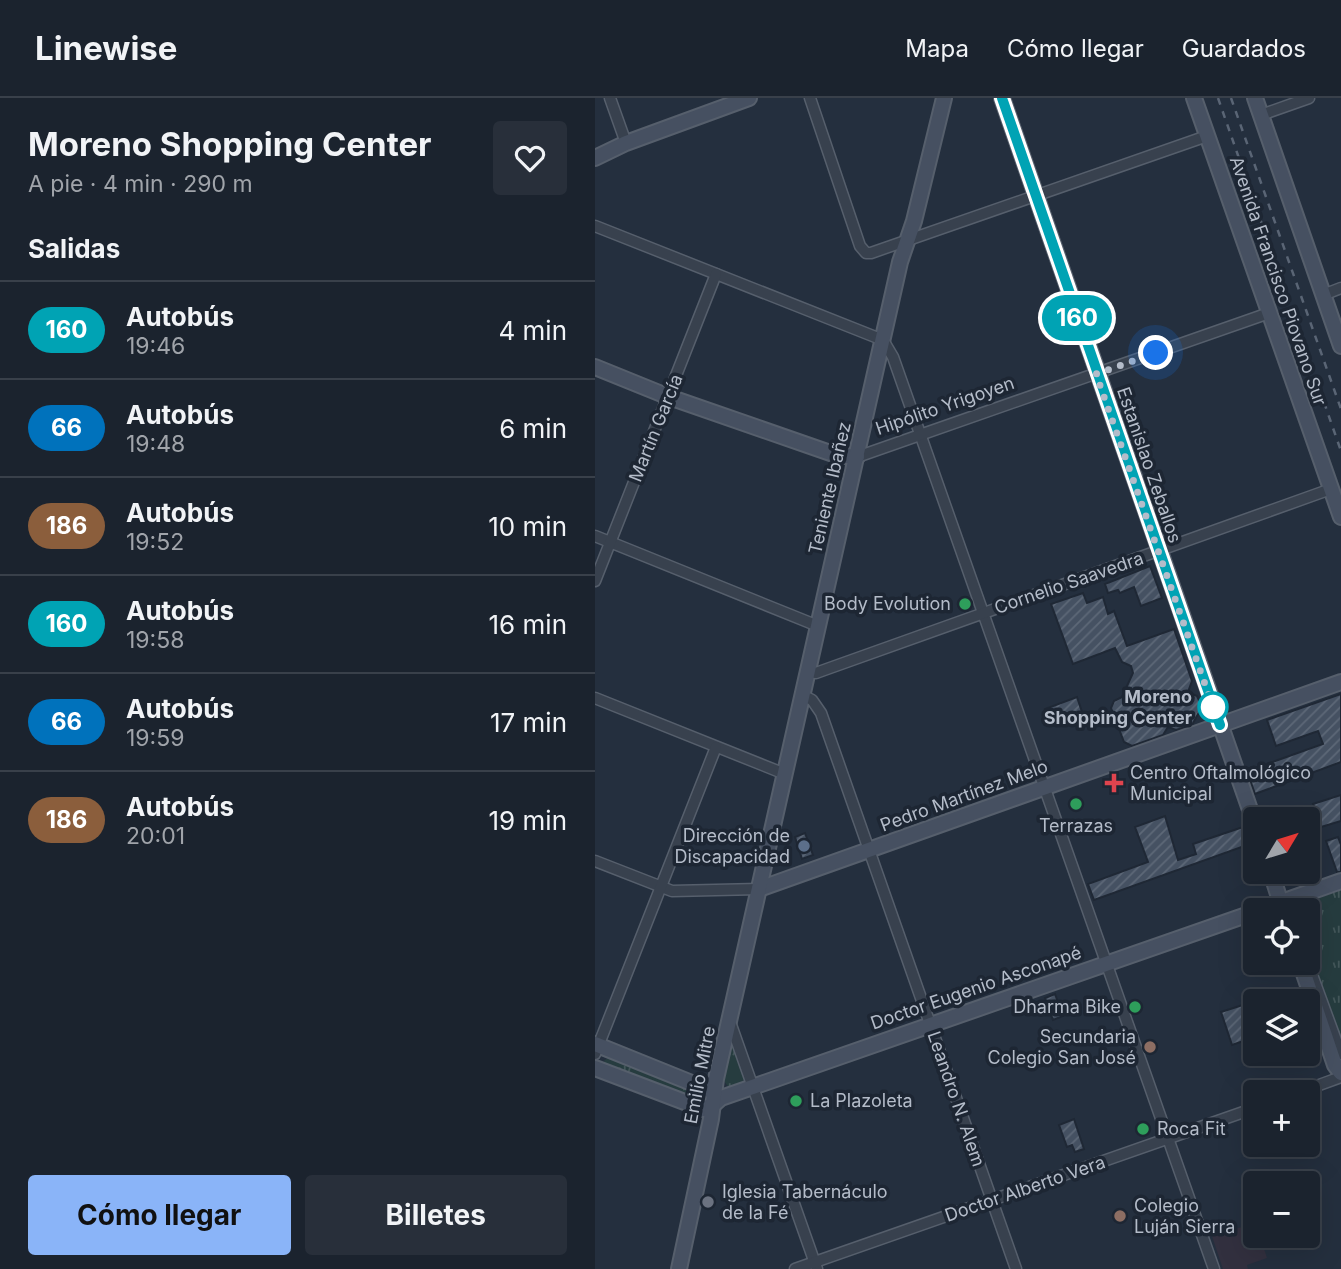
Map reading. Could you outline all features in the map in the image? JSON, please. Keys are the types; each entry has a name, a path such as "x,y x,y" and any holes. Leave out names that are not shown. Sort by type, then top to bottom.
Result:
{"street":[{"path":"610,98 626,143"},
{"path":"595,158 626,143 749,98"},
{"path":"810,98 860,246 866,253 1207,136"},
{"name":"Teniente Ibañez","path":"759,889 900,262 915,222 944,98"},
{"name":"Estanislao Zeballos","path":"1002,98 1249,807"},
{"name":"Avenida Francisco Piovano Sur","path":"1194,98 1341,517"},
{"path":"1255,98 1341,346"},
{"path":"1261,115 1309,98"},
{"path":"595,226 883,340 893,357 1214,1269"},
{"name":"Martín García","path":"595,581 716,274"},
{"path":"1323,295 1341,288"},
{"name":"Hipólito Yrigoyen","path":"857,457 1269,313"},
{"path":"595,367 669,397 836,455 857,457"},
{"name":"Cornelio Saavedra","path":"807,671 816,673 1331,489"},
{"path":"595,536 818,625"},
{"name":"Pedro Martínez Melo","path":"595,861 661,887 683,891 759,889 1341,682"},
{"name":"Leandro N. Alem","path":"802,695 812,700 821,713 1016,1269"},
{"path":"595,698 785,775"},
{"path":"595,1068 696,1108 702,1109 713,1099 596,1048 716,747"},
{"name":"Doctor Eugenio Asconapé","path":"1297,898 1341,881"},
{"name":"Emilio Mitre","path":"679,1269 759,889"},
{"name":"Doctor Eugenio Asconapé","path":"713,1099 1243,916"},
{"path":"1304,975 1335,1065 1341,1075 1320,1084"},
{"path":"1312,975 1341,1054"},
{"path":"730,1022 816,1266"},
{"name":"Doctor Alberto Vera","path":"795,1269 816,1266 1243,1112"}],"shaded area":[{"path":"1243,1227 1243,1248 1264,1248 1267,1258 1247,1265 1248,1269 1223,1269 1212,1236"}],"green space":[{"path":"1341,890 1341,1040 1317,975 1320,975 1320,898"},
{"path":"735,1048 745,1078 741,1084 729,1088 722,1078 728,1050"},
{"path":"611,1055 701,1093 697,1103 605,1065 604,1061"}],"building":[{"path":"1150,566 1162,598 1141,606 1134,587 1120,593 1118,590 1108,593 1105,584"},
{"name":"Moreno Shopping Center","path":"1083,593 1087,603 1103,597 1108,614 1114,611 1127,646 1174,629 1192,681 1188,692 1197,696 1202,707 1192,725 1176,730 1168,727 1163,735 1132,746 1124,742 1111,708 1114,701 1122,697 1133,673 1131,666 1122,662 1115,648 1073,664 1051,604"},
{"path":"1341,694 1341,762 1255,794 1247,771 1323,744 1318,731 1276,746 1267,720"},
{"path":"1077,697 1082,712 1050,723 1045,709"},
{"path":"1341,795 1341,821 1321,827 1320,807 1314,807 1313,804"},
{"path":"1165,816 1178,860 1196,854 1193,844 1243,827 1243,847 1094,900 1088,884 1148,862 1135,827"},
{"name":"Dirección de Discapacidad","path":"805,833 813,855 802,859 795,837"},
{"path":"1338,837 1341,845 1341,872 1337,872 1326,841"},
{"path":"1055,994 1063,1016 1053,1020 1045,998"},
{"path":"1243,1005 1243,1041 1232,1045 1221,1012"},
{"path":"1074,1119 1084,1149 1075,1152 1072,1145 1067,1147 1059,1125"}],"railway":[{"path":"1218,98 1341,451"},
{"path":"1231,98 1341,409"}],"bus line":[{"name":"160","path":"1002,98 1220,725"}],"place":[{"name":"Body Evolution","path":"965,604"},
{"name":"Moreno Shopping Center","path":"1213,707"},
{"name":"Centro Oftalmológico Municipal","path":"1114,783"},
{"name":"Terrazas","path":"1076,804"},
{"name":"Dirección de Discapacidad","path":"804,846"},
{"name":"Dharma Bike","path":"1135,1007"},
{"name":"Secundaria Colegio San José","path":"1150,1047"},
{"name":"La Plazoleta","path":"796,1101"},
{"name":"Roca Fit","path":"1143,1129"},
{"name":"Iglesia Tabernáculo de la Fé","path":"708,1202"},
{"name":"Colegio Luján Sierra","path":"1120,1216"}],"route":[{"path":"1156,353 1096,374 1213,707"}]}
